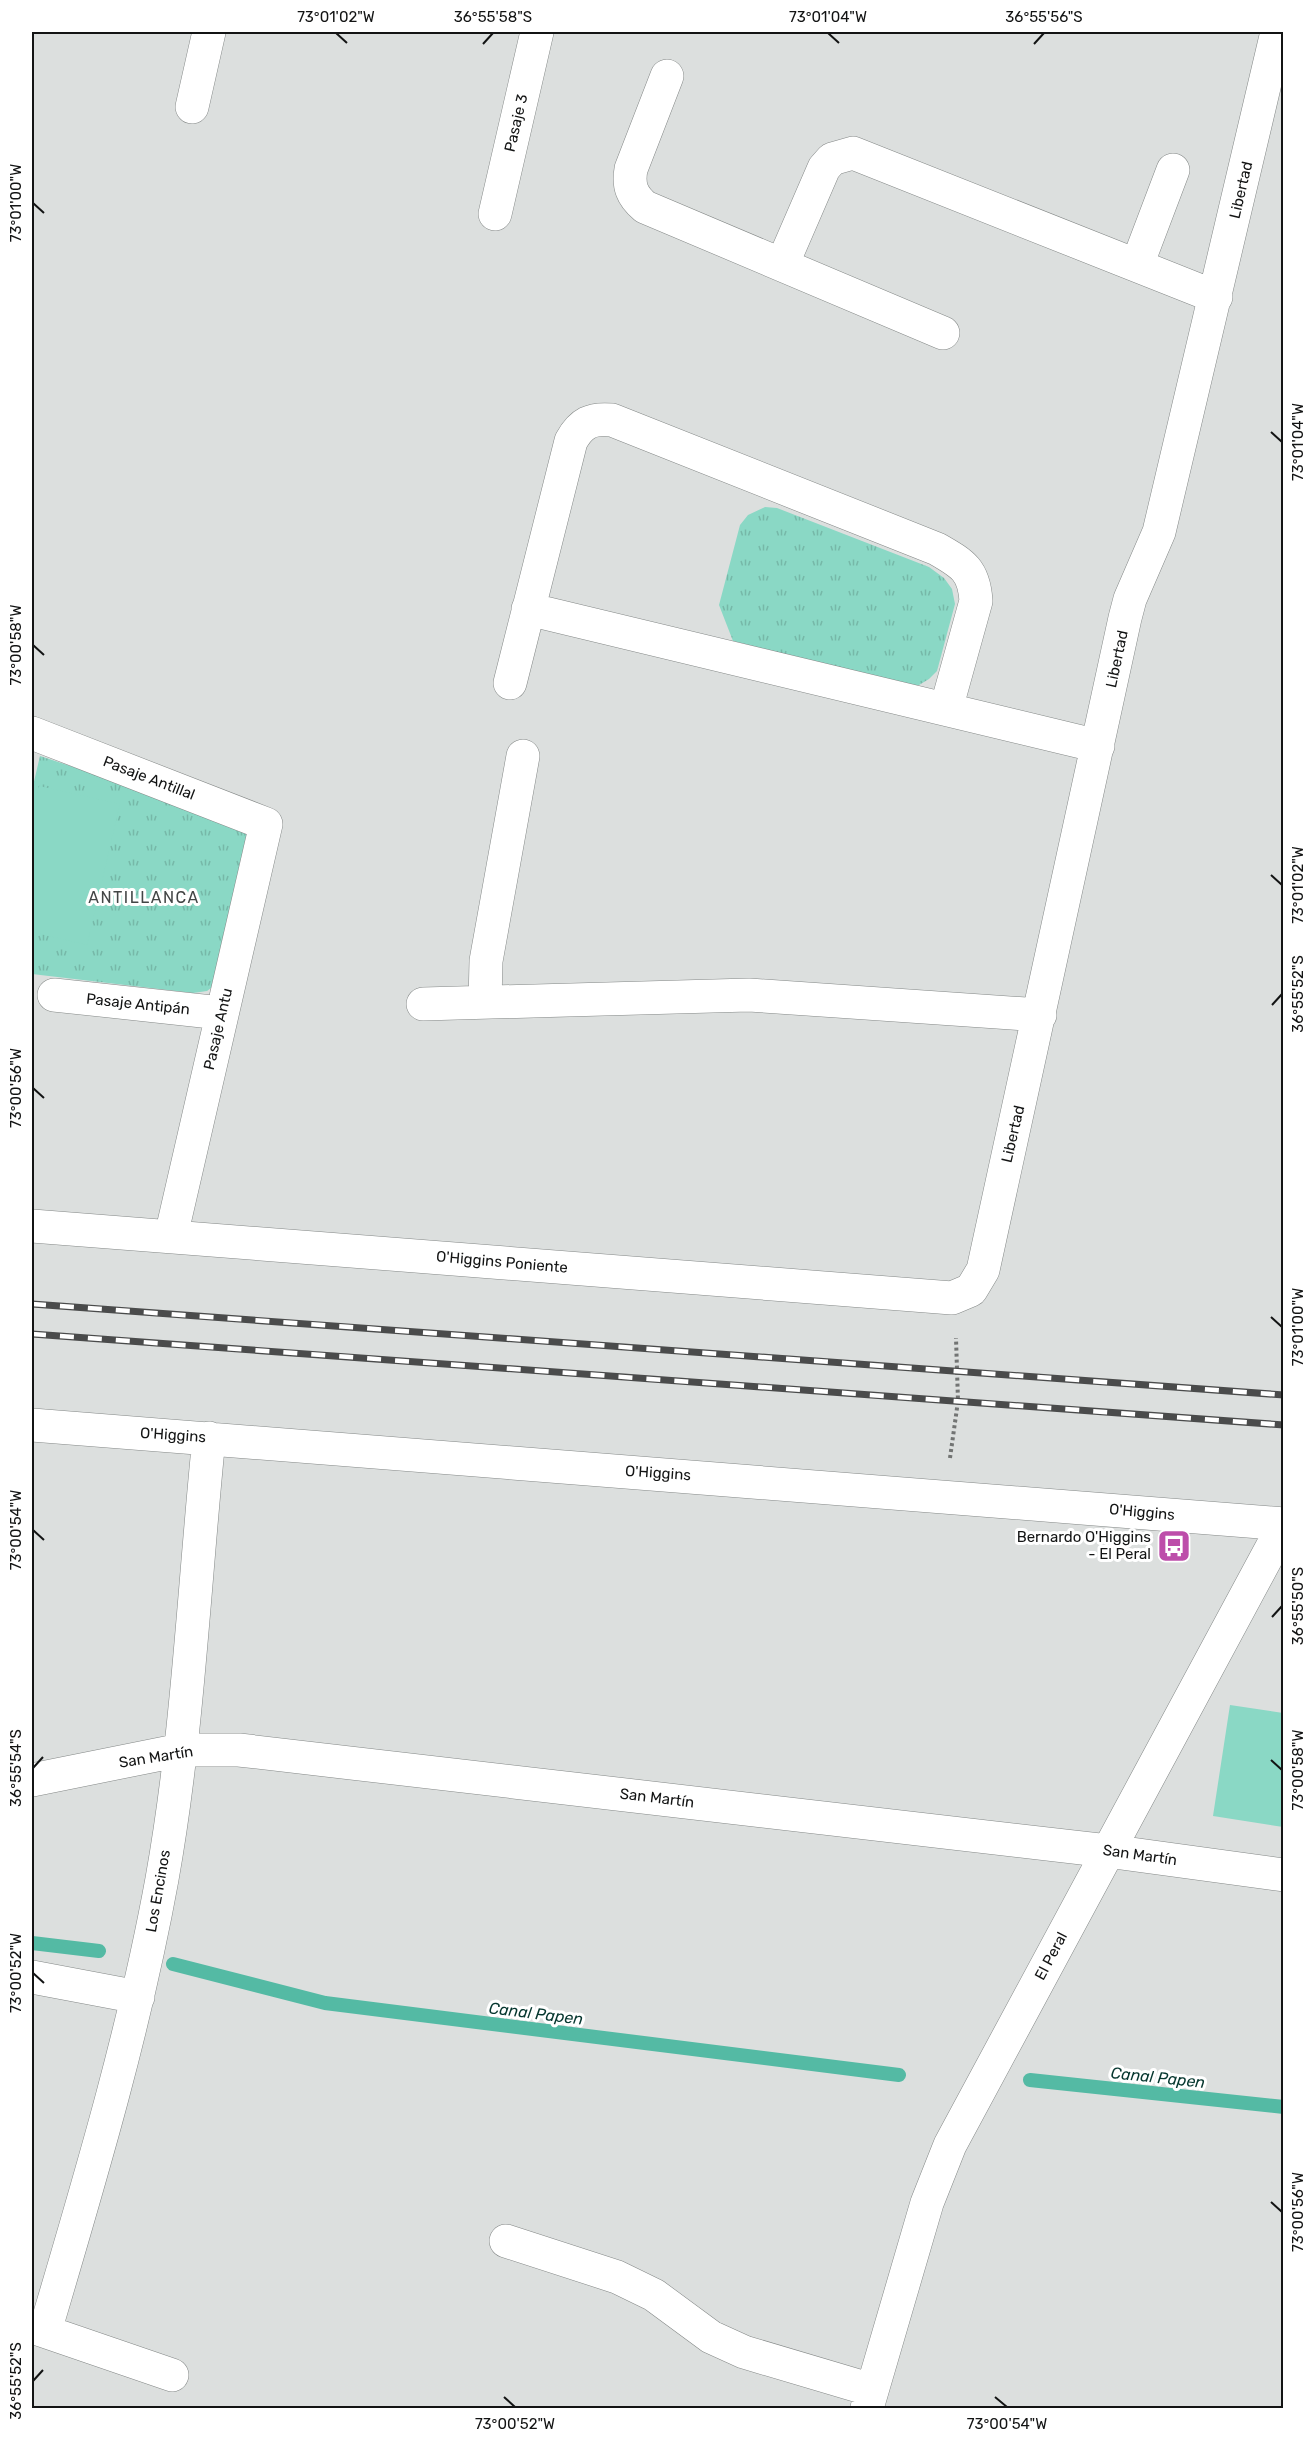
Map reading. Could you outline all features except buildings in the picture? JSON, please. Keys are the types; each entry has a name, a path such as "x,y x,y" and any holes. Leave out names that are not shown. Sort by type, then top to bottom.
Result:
{"street":[{"path":"192,107 209,32"},
{"name":"Pasaje 3","path":"495,214 537,32"},
{"name":"Libertad","path":"962,1294 982,1270 1128,609 1159,532 1277,32"},
{"path":"667,76 631,169 629,180 637,200 645,207 943,333"},
{"path":"782,265 824,168 832,159 853,153 1216,297"},
{"path":"1137,265 1173,170"},
{"path":"510,683 571,441 578,429 588,421 612,420 937,549 967,570 975,582 976,601 946,709"},
{"path":"528,609 1098,746"},
{"name":"Pasaje Antillal","path":"32,733 266,824"},
{"path":"485,1002 486,961 523,756"},
{"name":"Pasaje Antu","path":"171,1236 266,824"},
{"name":"Pasaje Antipán","path":"54,995 221,1013"},
{"path":"423,1004 749,995 1040,1015"},
{"name":"O'Higgins Poniente","path":"32,1226 962,1294"},
{"name":"O'Higgins","path":"32,1425 1284,1524"},
{"name":"Los Encinos","path":"38,2329 98,2148 138,1997 162,1878 181,1750 209,1438"},
{"name":"El Peral","path":"870,2399 927,2203 941,2165 1284,1524"},
{"name":"San Martín","path":"32,1780 181,1750 239,1750 1107,1851 1284,1875"},
{"path":"32,1977 138,1997"},
{"path":"506,2241 616,2277 654,2295 711,2337 744,2352 870,2399"},
{"path":"38,2329 172,2375"}],"path":[{"path":"944,1496 958,1401 962,1294"}],"green space":[{"path":"765,507 777,508 929,567 944,578 952,589 955,604 937,671 929,679 914,688 733,641 719,605 740,525 748,515"},
{"path":"40,756 237,821 246,832 248,843 216,984 207,991 193,993 32,974 32,790"},
{"path":"39,786 120,804 87,945 32,932 32,820"},
{"path":"1230,1705 1283,1713 1283,1827 1213,1816"}],"waterway":[{"name":"Canal Papen","path":"32,1943 99,1951"},
{"name":"Canal Papen","path":"173,1964 325,2003 899,2075"},
{"name":"Canal Papen","path":"1030,2080 1284,2107"}],"railway":[{"path":"32,1304 1284,1395"},
{"path":"32,1334 1284,1425"}],"place":[{"name":"Bernardo O'Higgins - El Peral","path":"1174,1546"}],"district":[{"name":"ANTILLANCA","path":"144,897"}]}
